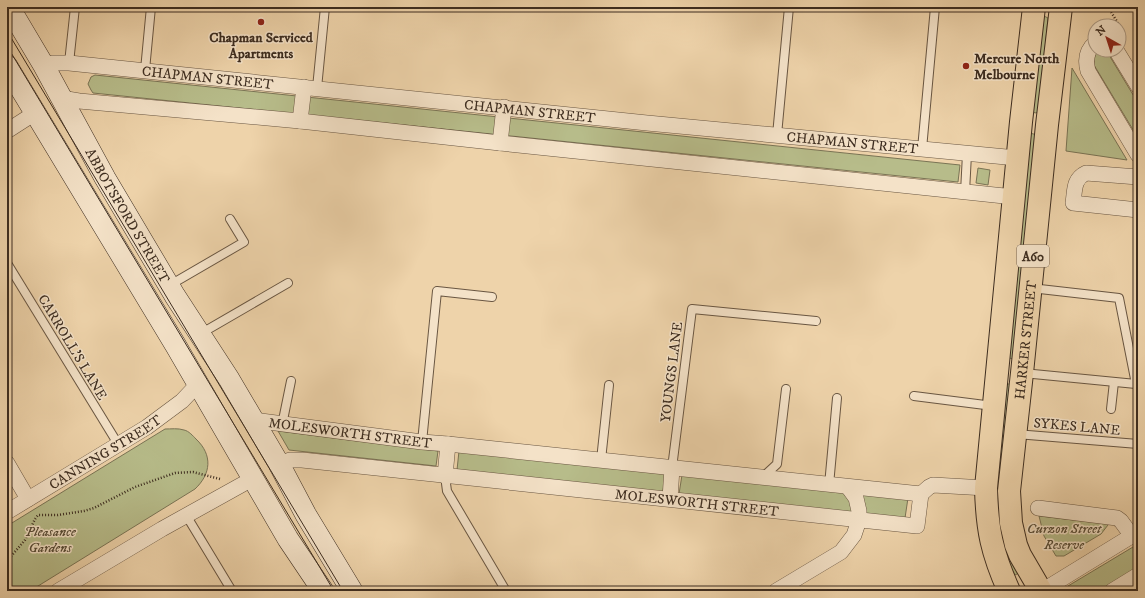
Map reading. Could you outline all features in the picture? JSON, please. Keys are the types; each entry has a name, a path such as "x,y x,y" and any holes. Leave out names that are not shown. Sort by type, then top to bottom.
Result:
{"highway":[{"name":"HARKER STREET","path":"1041,591 1020,555 1016,545 1009,506 1010,473 1061,7"},
{"name":"HARKER STREET","path":"986,488 1032,12"},
{"path":"1021,122 1047,125"},
{"path":"998,371 1022,373"},
{"name":"A60","path":"986,488 987,518 991,545 1009,591"}],"street":[{"name":"ABBOTSFORD STREET","path":"9,7 44,66 101,171 169,286 253,420 279,464 306,515 352,591"},
{"path":"1087,58 1088,71 1138,155"},
{"path":"1121,58 1138,86"},
{"name":"CHAPMAN STREET","path":"44,66 52,63 69,63 145,70 777,135 1017,158"},
{"path":"10,79 44,66"},
{"name":"ABBOTSFORD STREET","path":"10,79 35,113 198,384 288,539 323,591"},
{"path":"300,121 310,87"},
{"path":"7,131 61,98 79,101 300,121 1014,197"},
{"path":"500,143 504,107"},
{"path":"1138,177 1086,173 1078,178 1076,182 1073,203 1138,210"},
{"name":"CANNING STREET","path":"7,512 147,427 171,410 198,384"},
{"path":"225,430 242,422 253,420"},
{"name":"MOLESWORTH STREET","path":"253,420 282,425 422,442 921,494 917,526 302,460 290,460 279,464"},
{"name":"MOLESWORTH STREET","path":"445,476 448,444"},
{"path":"7,463 28,499"},
{"path":"58,591 186,515 279,464"},
{"path":"670,499 672,468"},
{"path":"921,494 929,487 934,485 986,488"},
{"path":"776,591 841,552 854,535 859,520 858,502 848,487"},
{"path":"1038,508 1116,518 1122,521 1135,534 1041,591"},
{"path":"1112,591 1138,576"}],"lane":[{"path":"69,63 74,7"},
{"path":"145,70 151,7"},
{"path":"310,87 325,7"},
{"path":"777,135 789,7"},
{"path":"922,149 935,7 930,7"},
{"path":"965,192 967,154"},
{"path":"169,286 244,242 230,219"},
{"name":"CARROLL'S LANE","path":"7,263 118,444"},
{"path":"200,334 288,283"},
{"path":"1022,373 1136,384 1119,298 1030,288"},
{"path":"422,442 436,291 492,297"},
{"name":"YOUNGS LANE","path":"672,468 692,308 816,321"},
{"path":"282,425 291,381"},
{"path":"1111,409 1114,382"},
{"path":"601,460 609,385"},
{"path":"762,478 777,464 786,389"},
{"path":"914,396 993,406"},
{"path":"829,485 837,398"},
{"name":"SYKES LANE","path":"1015,434 1138,444"},
{"path":"445,476 447,491 506,591"},
{"path":"186,515 232,591"}],"path":[{"path":"1108,7 1115,18"},
{"path":"7,561 25,540 38,515 58,515 94,508 135,487 175,473 193,472 222,479"}],"green space":[{"path":"1044,16 1048,18 1039,112 1035,113 1032,111 1042,18"},
{"path":"1095,58 1111,58 1138,103 1138,138 1094,65"},
{"path":"1072,68 1127,160 1066,151"},
{"path":"95,75 960,165 958,182 93,93 88,84 91,77"},
{"path":"1030,133 1037,135 1013,359 1006,357"},
{"path":"978,168 990,170 988,185 976,183"},
{"path":"1004,384 1010,384 1019,573 1015,575 1005,556 994,499"},
{"name":"Pleasance Gardens","path":"165,429 179,429 188,431 205,451 208,464 207,471 195,489 30,591 7,591 7,526"},
{"path":"278,431 438,451 436,466 289,450"},
{"path":"459,451 665,474 663,492 457,470"},
{"path":"682,475 908,498 905,518 679,494"},
{"name":"Curzon Street Reserve","path":"1039,516 1108,525 1101,534 1064,556 1056,556 1044,536"},
{"path":"1138,544 1138,567 1099,591 1071,591 1068,586"}],"tram line":[{"path":"7,31 343,591"},
{"path":"7,46 334,591"}],"place":[{"name":"Chapman Serviced Apartments","path":"261,22"},
{"name":"Mercure North Melbourne","path":"966,66"}]}
